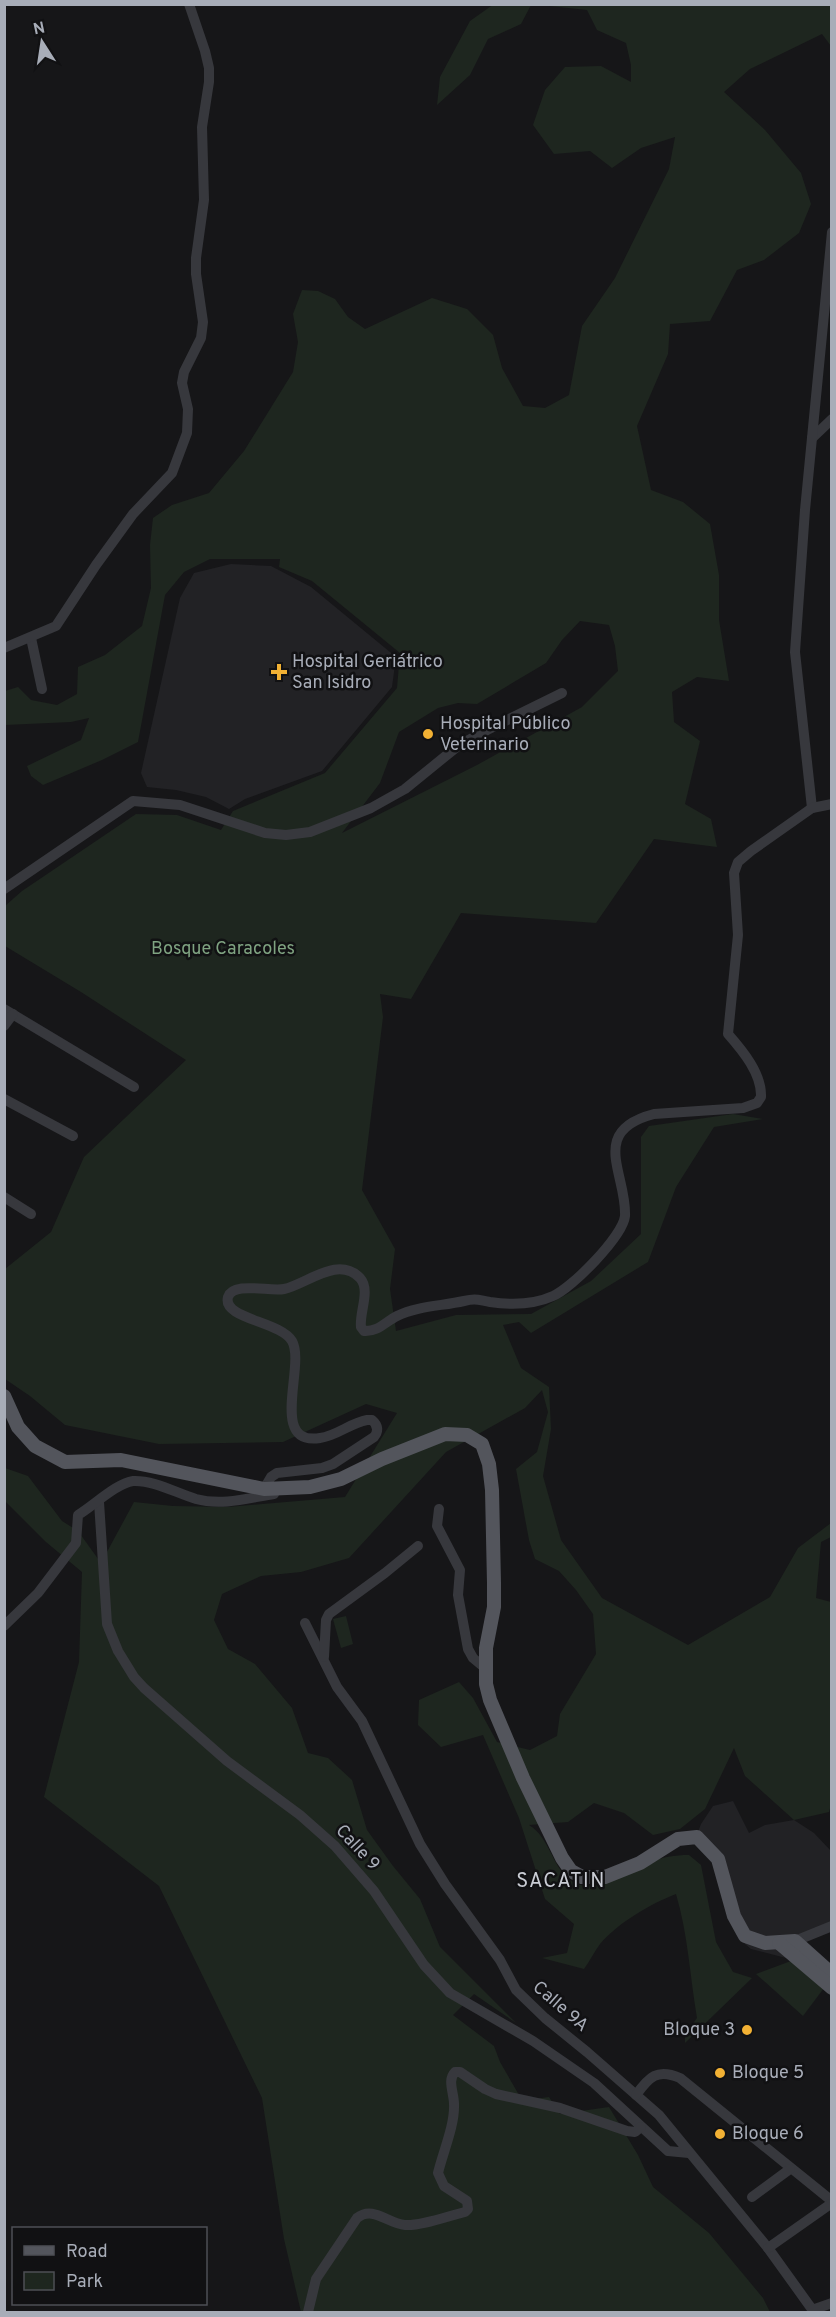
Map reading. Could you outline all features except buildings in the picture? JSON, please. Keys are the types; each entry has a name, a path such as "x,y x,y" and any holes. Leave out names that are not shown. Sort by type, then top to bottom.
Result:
{"main road":[{"path":"4,1396 18,1427 34,1446 65,1462 121,1460 264,1489 310,1487 341,1479 382,1459 445,1434 467,1435 482,1444 489,1464 492,1490 494,1607 485,1668 490,1700 523,1778 562,1858 571,1871 582,1877 605,1877 640,1863 678,1839 697,1837 718,1859 739,1928 745,1936 754,1940 779,1943 795,1941 831,1974"},
{"path":"779,1943 831,1988"}],"street":[{"path":"4,648 56,626 133,514 172,473 187,433 188,409 182,383 184,372 201,338 203,322 196,258 204,201 202,127 209,82 205,51 189,4"},
{"path":"812,808 795,652 831,232"},
{"path":"812,438 831,419"},
{"path":"31,638 42,689"},
{"path":"4,889 133,801 180,805 265,833 286,835 310,832 371,808 405,789 458,746 487,729 562,693"},
{"path":"264,1489 271,1476 278,1473 308,1471 333,1464 374,1437 377,1428 372,1420 367,1420 324,1438 311,1439 301,1436 294,1426 292,1414 296,1361 292,1341 275,1326 235,1313 228,1298 232,1292 245,1287 266,1290 285,1289 315,1275 343,1270 353,1273 362,1280 365,1291 360,1319 361,1327 364,1331 372,1332 411,1311 476,1298 488,1302 514,1304 538,1302 555,1295 575,1281 611,1241 623,1223 624,1204 615,1158 615,1146 626,1129 642,1117 654,1114 743,1108 758,1103 761,1097 760,1082 746,1056 728,1034 738,935 734,873 738,862 751,851 812,808 831,804"},
{"path":"4,1026 9,1012 134,1087"},
{"path":"4,1099 73,1136"},
{"path":"4,1197 31,1214"},
{"path":"4,1626 38,1593 76,1543 78,1515 120,1485 133,1481 147,1482 199,1499 228,1502 310,1487"},
{"name":"Calle 9","path":"99,1502 107,1624 118,1651 134,1677 227,1761 300,1815 335,1846 374,1892 424,1965 450,1993 533,2042 594,2083 668,2151 689,2153"},
{"path":"439,1509 437,1526 460,1570 459,1596 468,1649 472,1658 485,1668"},
{"path":"324,1660 325,1628 329,1614 418,1546"},
{"name":"Calle 9A","path":"305,1623 337,1687 362,1721 420,1844 464,1912 500,1960 516,1990 545,2018 659,2115 768,2248 813,2311"},
{"path":"795,1941 831,1926"},
{"path":"308,2313 316,2279 357,2218 363,2214 370,2212 406,2225 465,2212 468,2209 466,2201 444,2186 438,2173 453,2118 451,2081 455,2072 460,2072 496,2094 552,2106 627,2131 635,2132 641,2127"},
{"path":"636,2095 652,2076 668,2072 680,2078 831,2202 768,2248"},
{"path":"752,2197 790,2169"},
{"path":"813,2311 831,2303"}],"shaded area":[{"name":"Hospital Geriátrico San Isidro","path":"231,564 271,566 311,587 396,657 392,687 322,771 245,799 229,809 206,797 176,790 147,787 141,773 180,598 194,573"},
{"path":"733,1801 749,1833 765,1825 794,1820 814,1833 831,1851 831,1928 785,1943 790,1959 751,1949 745,1944 734,1893 696,1837 701,1824 713,1806"}],"green space":[{"path":"494,4 531,5 521,24 488,39 470,75 437,105 440,77 470,21"},
{"name":"Bosque Caracoles","path":"540,5 831,5 831,46 822,34 750,69 724,92 765,130 801,173 811,204 799,233 764,260 737,270 710,321 670,324 668,354 637,426 651,490 683,502 710,524 719,575 719,620 729,681 697,677 672,692 674,722 700,741 685,804 711,819 717,847 654,839 596,923 461,913 411,999 380,994 383,1017 362,1190 395,1249 390,1289 396,1331 456,1315 531,1314 591,1281 641,1234 641,1137 649,1126 733,1114 763,1119 714,1127 676,1187 648,1262 531,1333 519,1322 503,1325 521,1368 549,1387 551,1429 543,1476 561,1540 602,1598 688,1645 770,1597 798,1548 831,1523 831,1537 821,1542 816,1598 831,1602 832,1800 829,1812 794,1820 745,1776 734,1748 705,1809 680,1829 653,1835 624,1813 594,1803 568,1822 529,1825 542,1837 564,1874 578,1885 599,1884 621,1877 658,1859 689,1855 701,1865 716,1942 733,1972 752,1978 685,2043 685,2034 697,2018 686,1940 676,1894 645,1909 607,1936 584,1969 542,1958 567,1953 574,1924 545,1899 519,1818 483,1735 441,1747 418,1725 419,1700 459,1682 473,1698 497,1742 530,1750 557,1736 560,1714 596,1654 593,1614 559,1571 535,1559 529,1540 516,1469 537,1452 548,1412 542,1390 525,1408 446,1452 349,1558 301,1572 261,1576 222,1594 214,1620 228,1649 255,1664 292,1708 308,1753 328,1758 352,1780 367,1830 420,1899 440,1947 516,2023 474,1994 453,2015 494,2046 500,2062 519,2095 527,2100 549,2097 560,2114 609,2107 638,2155 653,2187 709,2233 763,2298 770,2312 301,2312 284,2239 262,2098 159,1886 44,1797 79,1662 82,1572 46,1542 5,1501 5,1468 28,1476 62,1521 78,1531 101,1563 134,1502 173,1506 228,1507 345,1497 397,1413 366,1404 283,1442 159,1444 65,1425 5,1379 5,1269 51,1232 84,1157 186,1060 5,946 5,906 22,891 136,814 177,815 221,830 233,811 325,773 397,688 400,653 312,581 279,567 280,559 210,559 184,572 165,595 138,742 43,785 31,776 27,766 81,740 89,718 71,722 5,725 5,691 18,687 31,700 57,705 77,694 78,667 105,655 142,626 151,588 150,545 153,518 172,505 209,493 244,451 293,372 298,342 293,314 302,290 318,291 335,299 348,317 365,329 432,298 467,309 493,335 502,368 523,406 545,408 569,395 582,326 615,278 669,169 675,137 641,148 612,168 590,151 554,154 533,125 545,90 565,67 601,66 631,82 631,65 626,43 597,30 587,10","holes":["580,621 609,625 615,646 618,671 582,707 477,765 342,833 380,783 399,732 438,708 458,703 477,704 546,663 562,640"]},
{"path":"346,1616 353,1644 341,1648 333,1619"},
{"path":"799,1958 827,1984 803,2016 756,1974"}],"place":[{"name":"Hospital Geriátrico San Isidro","path":"279,672"},
{"name":"Hospital Público Veterinario","path":"428,734"},
{"name":"Bloque 3","path":"747,2030"},
{"name":"Bloque 5","path":"720,2073"},
{"name":"Bloque 6","path":"720,2134"}],"district":[{"name":"SACATIN","path":"561,1882"}]}
